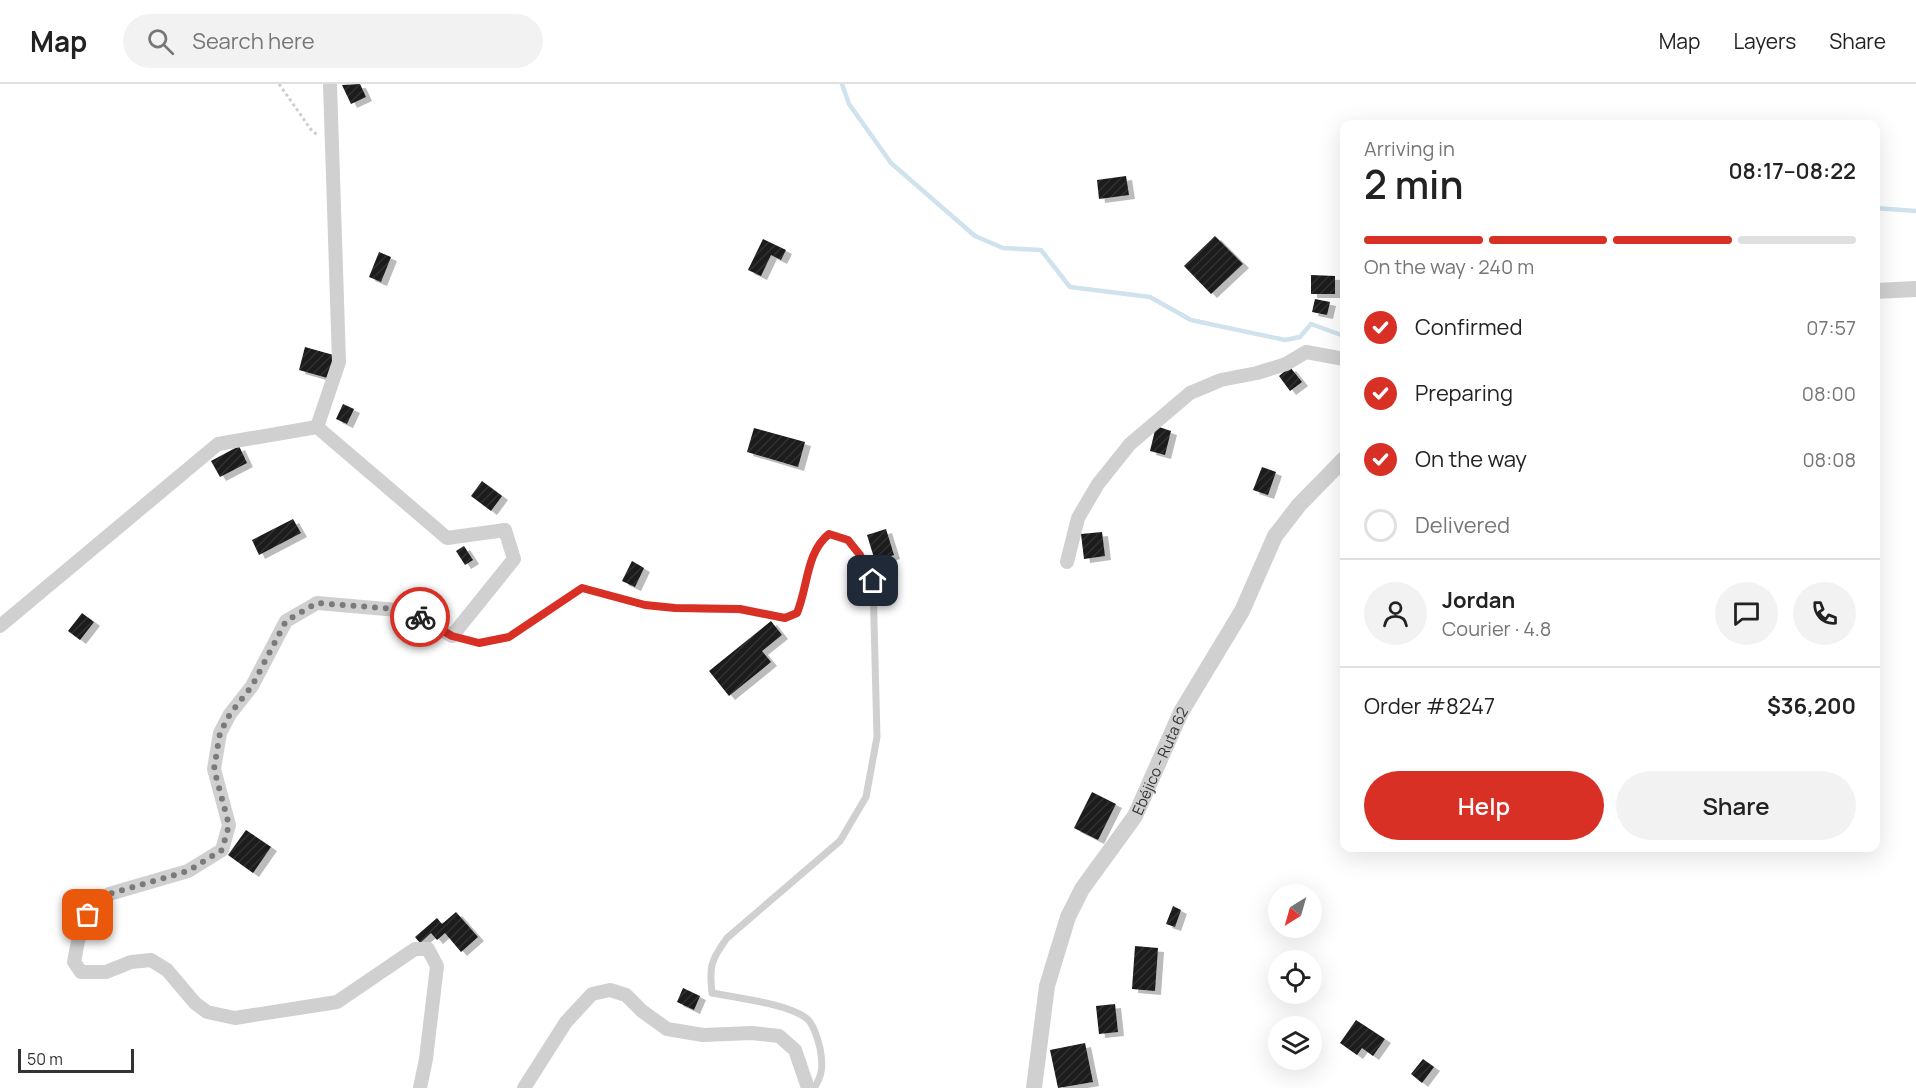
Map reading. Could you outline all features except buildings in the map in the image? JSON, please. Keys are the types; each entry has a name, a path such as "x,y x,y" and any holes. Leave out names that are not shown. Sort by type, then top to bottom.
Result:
{"street":[{"path":"317,428 339,362 330,84"},
{"path":"1880,291 1916,289"},
{"path":"1067,562 1078,518 1098,484 1130,444 1190,393 1221,380 1257,373 1286,364 1306,352 1340,358"},
{"path":"0,626 218,444 317,428 447,538 504,530 514,559 452,636 409,610 317,603 286,621 252,686 230,714 220,733 214,769 229,825 222,850 188,871 109,894 88,915 78,941 74,962 81,972 106,972 131,962 151,960 168,970 195,1004 207,1012 235,1018 337,1002 415,949 428,949 437,966 426,1059 420,1088"},
{"name":"Ebéjico - Ruta 62","path":"1034,1088 1047,986 1068,917 1082,889 1136,816 1181,712 1242,611 1275,536 1299,505 1340,463"},
{"path":"524,1088 566,1022 592,994 610,990 626,995 642,1011 667,1029 704,1035 779,1036 795,1050 808,1088"}],"lane":[{"path":"452,636 479,643 509,637 582,588 645,605 740,609 785,618 797,613 812,559 821,541 829,534 848,540 860,555 873,581 877,737 866,797 840,841 727,938 714,955 710,973 712,993 788,1008 809,1021 818,1041 823,1061 821,1078 814,1088"}],"path":[{"path":"279,84 312,130 332,146"}],"waterway":[{"path":"842,84 849,104 891,163 975,236 1003,248 1041,250 1070,287 1150,297 1191,320 1285,340 1300,337 1311,324 1340,335"},
{"path":"1880,208 1916,211"}],"way so far":[{"path":"88,915 109,894 188,871 222,850 229,825 214,769 220,733 230,714 252,686 286,621 317,603 409,610 420,617"}],"route":[{"path":"420,617 452,636 479,643 509,637 582,588 645,605 740,609 785,618 797,613 812,559 821,541 829,534 848,540 860,555 873,581"}]}
